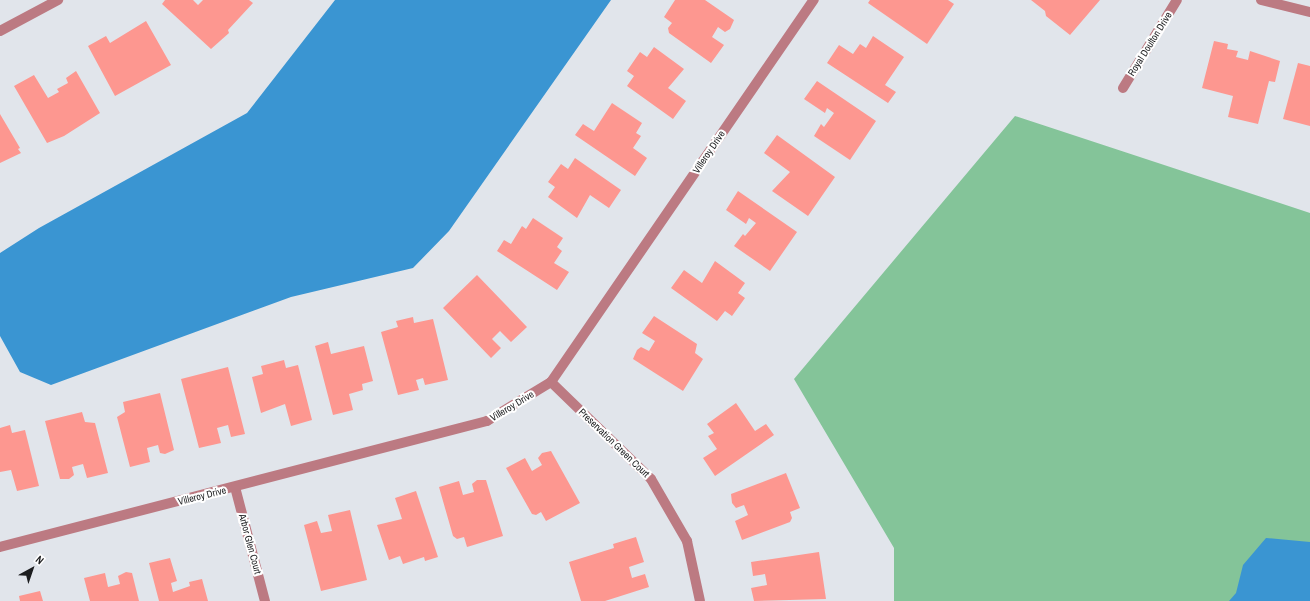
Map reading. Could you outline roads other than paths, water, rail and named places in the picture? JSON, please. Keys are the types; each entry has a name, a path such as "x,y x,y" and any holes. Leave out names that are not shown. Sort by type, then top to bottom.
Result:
{"street":[{"path":"0,31 58,0"},
{"name":"Villeroy Drive","path":"0,547 487,421 551,382 814,0"},
{"name":"Royal Doulton Drive","path":"1123,88 1177,0"},
{"path":"1261,0 1310,12"},
{"name":"Preservation Green Court","path":"551,382 651,479 687,541 700,601"},
{"name":"Arbor Glen Court","path":"235,487 265,601"}],"water":[{"path":"335,0 611,0 449,231 413,268 291,297 51,385 20,372 0,336 0,253 39,228 247,113"},
{"path":"1266,538 1310,542 1310,601 1229,601 1236,593 1243,565"}]}
